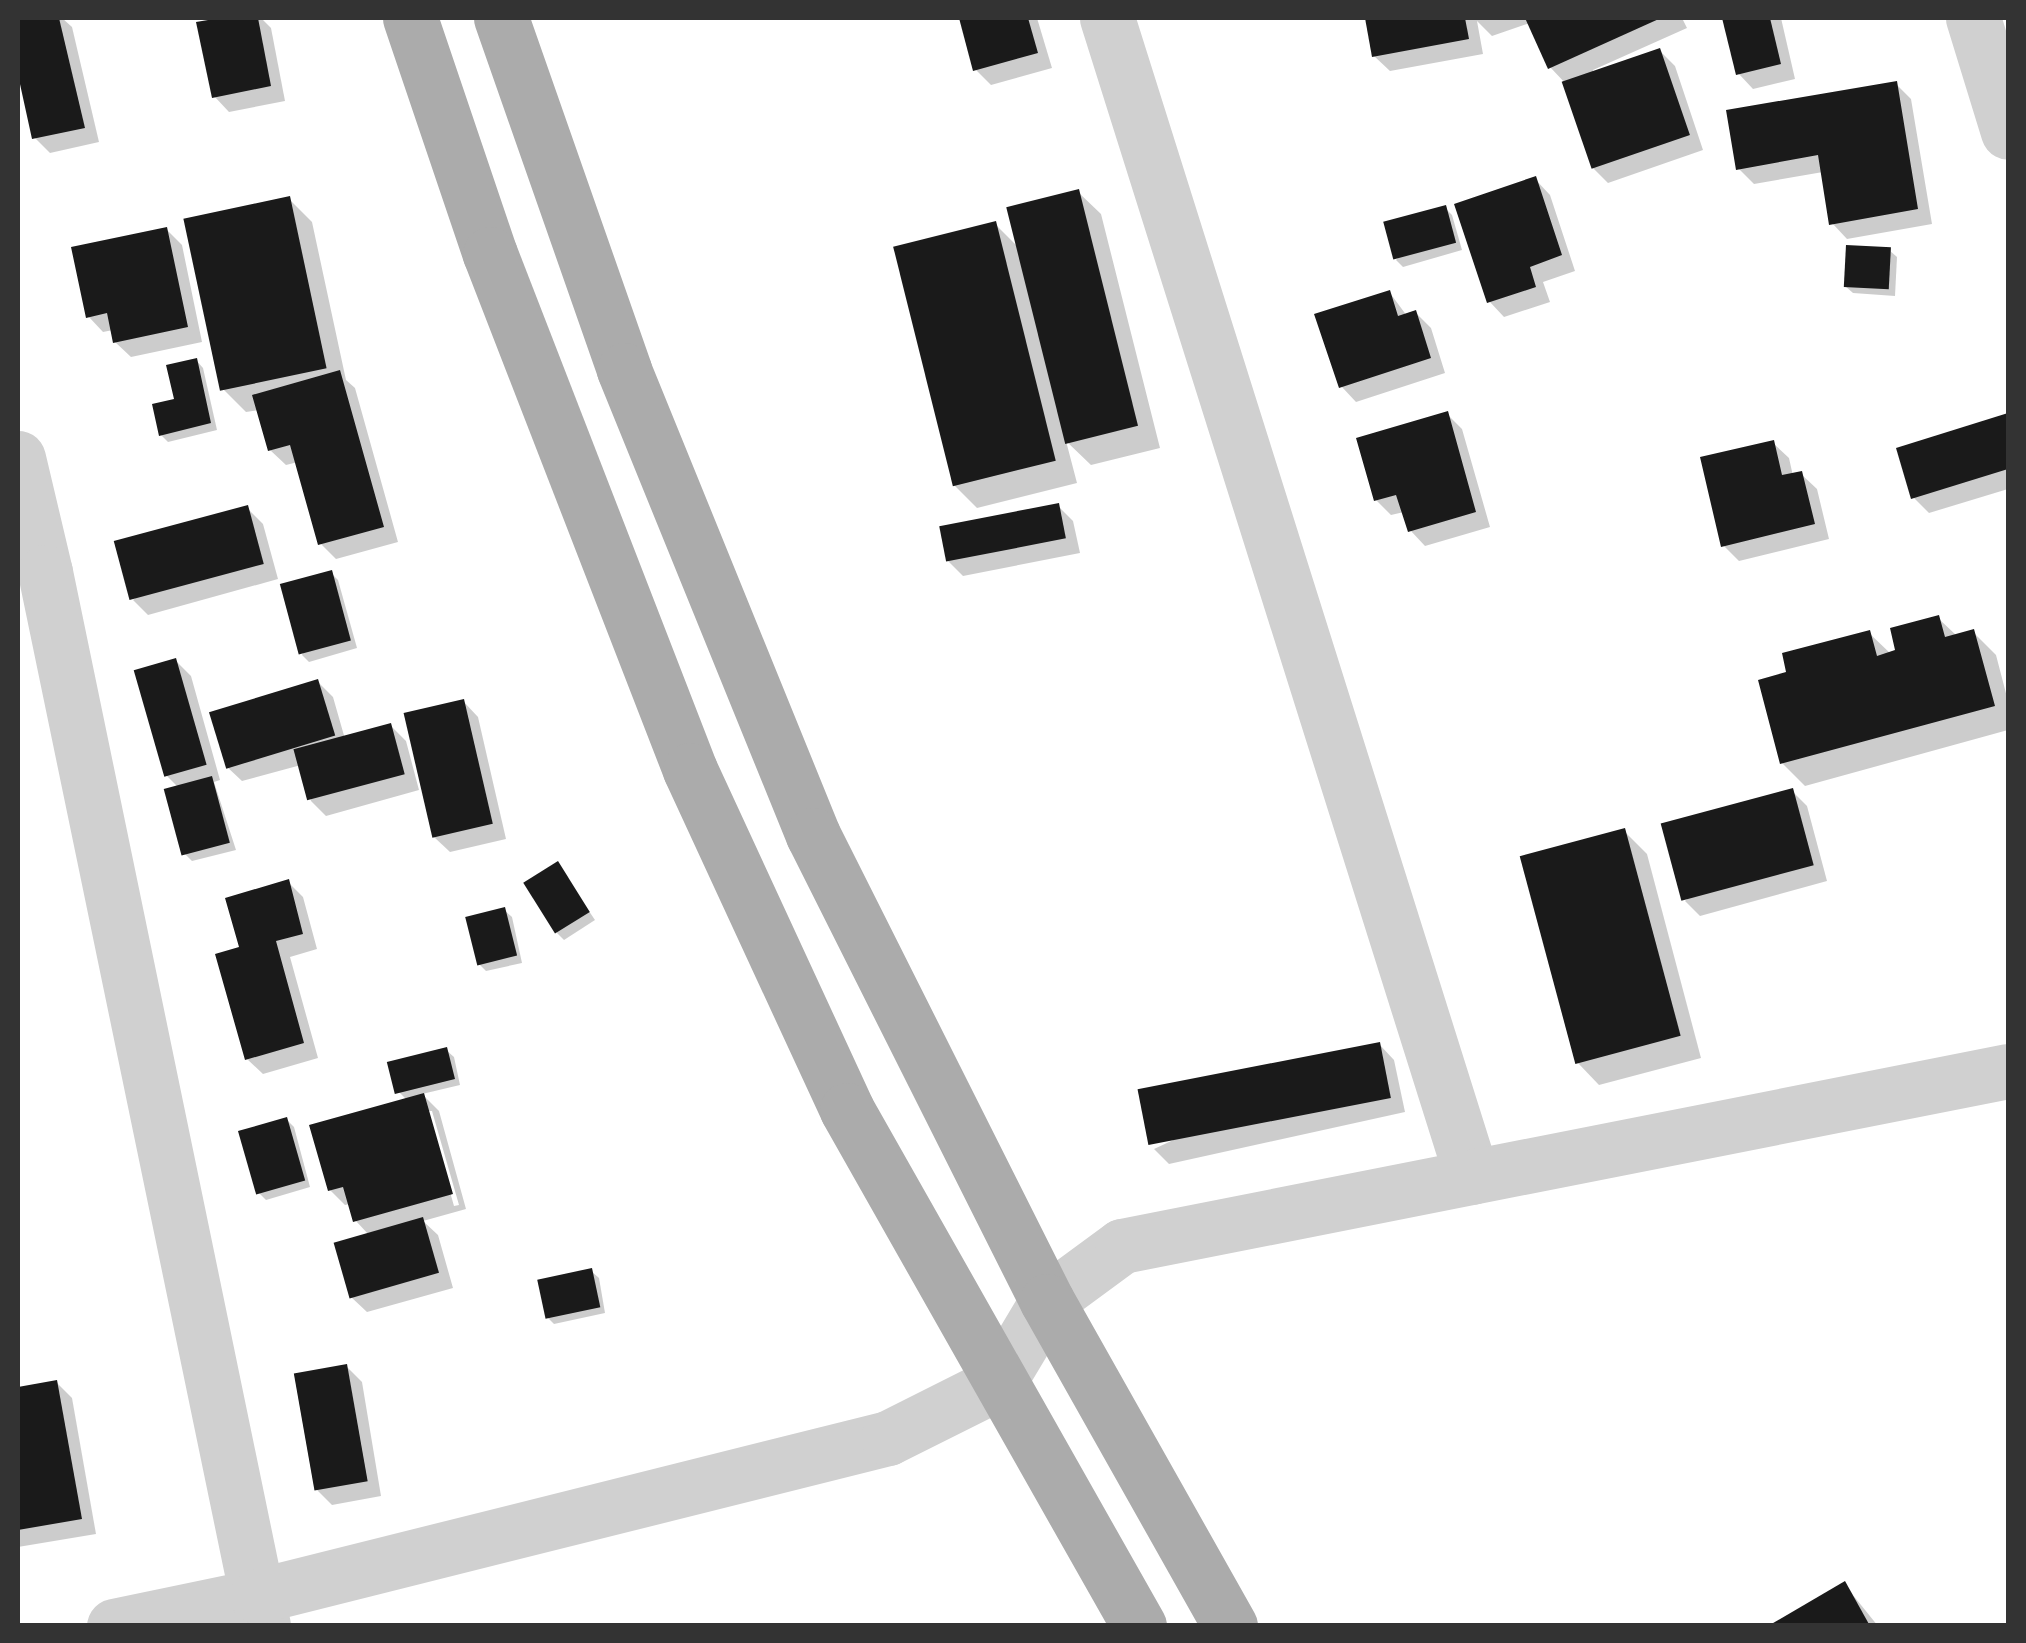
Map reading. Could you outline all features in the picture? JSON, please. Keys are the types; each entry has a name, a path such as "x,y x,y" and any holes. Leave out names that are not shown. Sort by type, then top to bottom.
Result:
{"main road":[{"path":"410,18 490,254 690,770 847,1110 998,1383 1139,1626"},
{"path":"501,18 624,370 814,834 1048,1301 1230,1626"}],"street":[{"path":"1107,18 1472,1177"},
{"path":"1973,18 2008,132"},
{"path":"18,458 46,572 260,1611"},
{"path":"114,1626 260,1611 888,1438 998,1383 1048,1301 1122,1246 2008,1071"}],"building":[{"path":"18,18 59,18 85,128 32,139 18,75"},
{"path":"258,18 271,86 212,98 196,22"},
{"path":"959,18 1028,18 1038,53 973,71"},
{"path":"1365,18 1465,18 1469,39 1372,57"},
{"path":"1525,18 1661,18 1548,69"},
{"path":"1722,18 1770,18 1781,64 1736,75"},
{"path":"1660,48 1690,135 1592,169 1562,82"},
{"path":"1897,81 1918,209 1829,225 1818,155 1736,170 1726,110"},
{"path":"1536,176 1562,255 1530,267 1536,287 1487,303 1454,204"},
{"path":"1079,189 1138,426 1065,444 1006,207"},
{"path":"290,196 327,368 220,391 183,219"},
{"path":"1446,205 1456,243 1393,259 1383,222"},
{"path":"996,221 1056,461 953,486 893,247"},
{"path":"167,227 188,327 113,343 107,313 86,318 71,247"},
{"path":"1846,245 1891,247 1889,289 1844,287"},
{"path":"1390,290 1398,316 1416,310 1431,358 1339,388 1314,314"},
{"path":"197,358 211,423 159,436 152,404 174,399 166,365"},
{"path":"340,370 384,527 318,545 290,445 268,451 252,395"},
{"path":"1448,411 1476,512 1408,532 1396,495 1374,501 1356,438"},
{"path":"2008,413 2008,469 1911,499 1896,448"},
{"path":"1774,440 1782,475 1802,471 1815,524 1721,547 1700,457"},
{"path":"1059,503 1066,538 946,562 939,526"},
{"path":"248,505 264,564 130,600 114,541"},
{"path":"332,570 351,641 299,654 280,584"},
{"path":"1939,615 1945,637 1974,629 1995,706 1780,764 1758,680 1786,672 1782,653 1870,630 1877,656 1895,650 1890,628"},
{"path":"176,658 207,765 164,777 134,670"},
{"path":"318,679 335,735 226,769 209,712"},
{"path":"464,699 493,824 432,838 404,713"},
{"path":"391,723 405,774 307,800 293,749"},
{"path":"212,776 230,843 182,856 164,789"},
{"path":"1793,788 1814,865 1681,901 1661,823"},
{"path":"1625,828 1681,1036 1575,1064 1520,856"},
{"path":"558,861 590,912 555,934 523,883"},
{"path":"289,879 303,934 276,941 304,1043 245,1060 215,954 239,947 225,898"},
{"path":"505,907 517,956 477,965 465,917"},
{"path":"1380,1042 1391,1098 1148,1145 1138,1089"},
{"path":"447,1047 455,1079 395,1094 387,1062"},
{"path":"424,1093 453,1194 353,1222 343,1187 328,1191 309,1125"},
{"path":"287,1117 305,1180 256,1195 238,1131"},
{"path":"423,1217 439,1273 350,1298 334,1243"},
{"path":"592,1268 600,1307 546,1319 537,1280"},
{"path":"347,1364 368,1481 314,1491 294,1373"},
{"path":"57,1380 82,1519 18,1530 18,1387"},
{"path":"1845,1581 1870,1626 1768,1626"}]}
